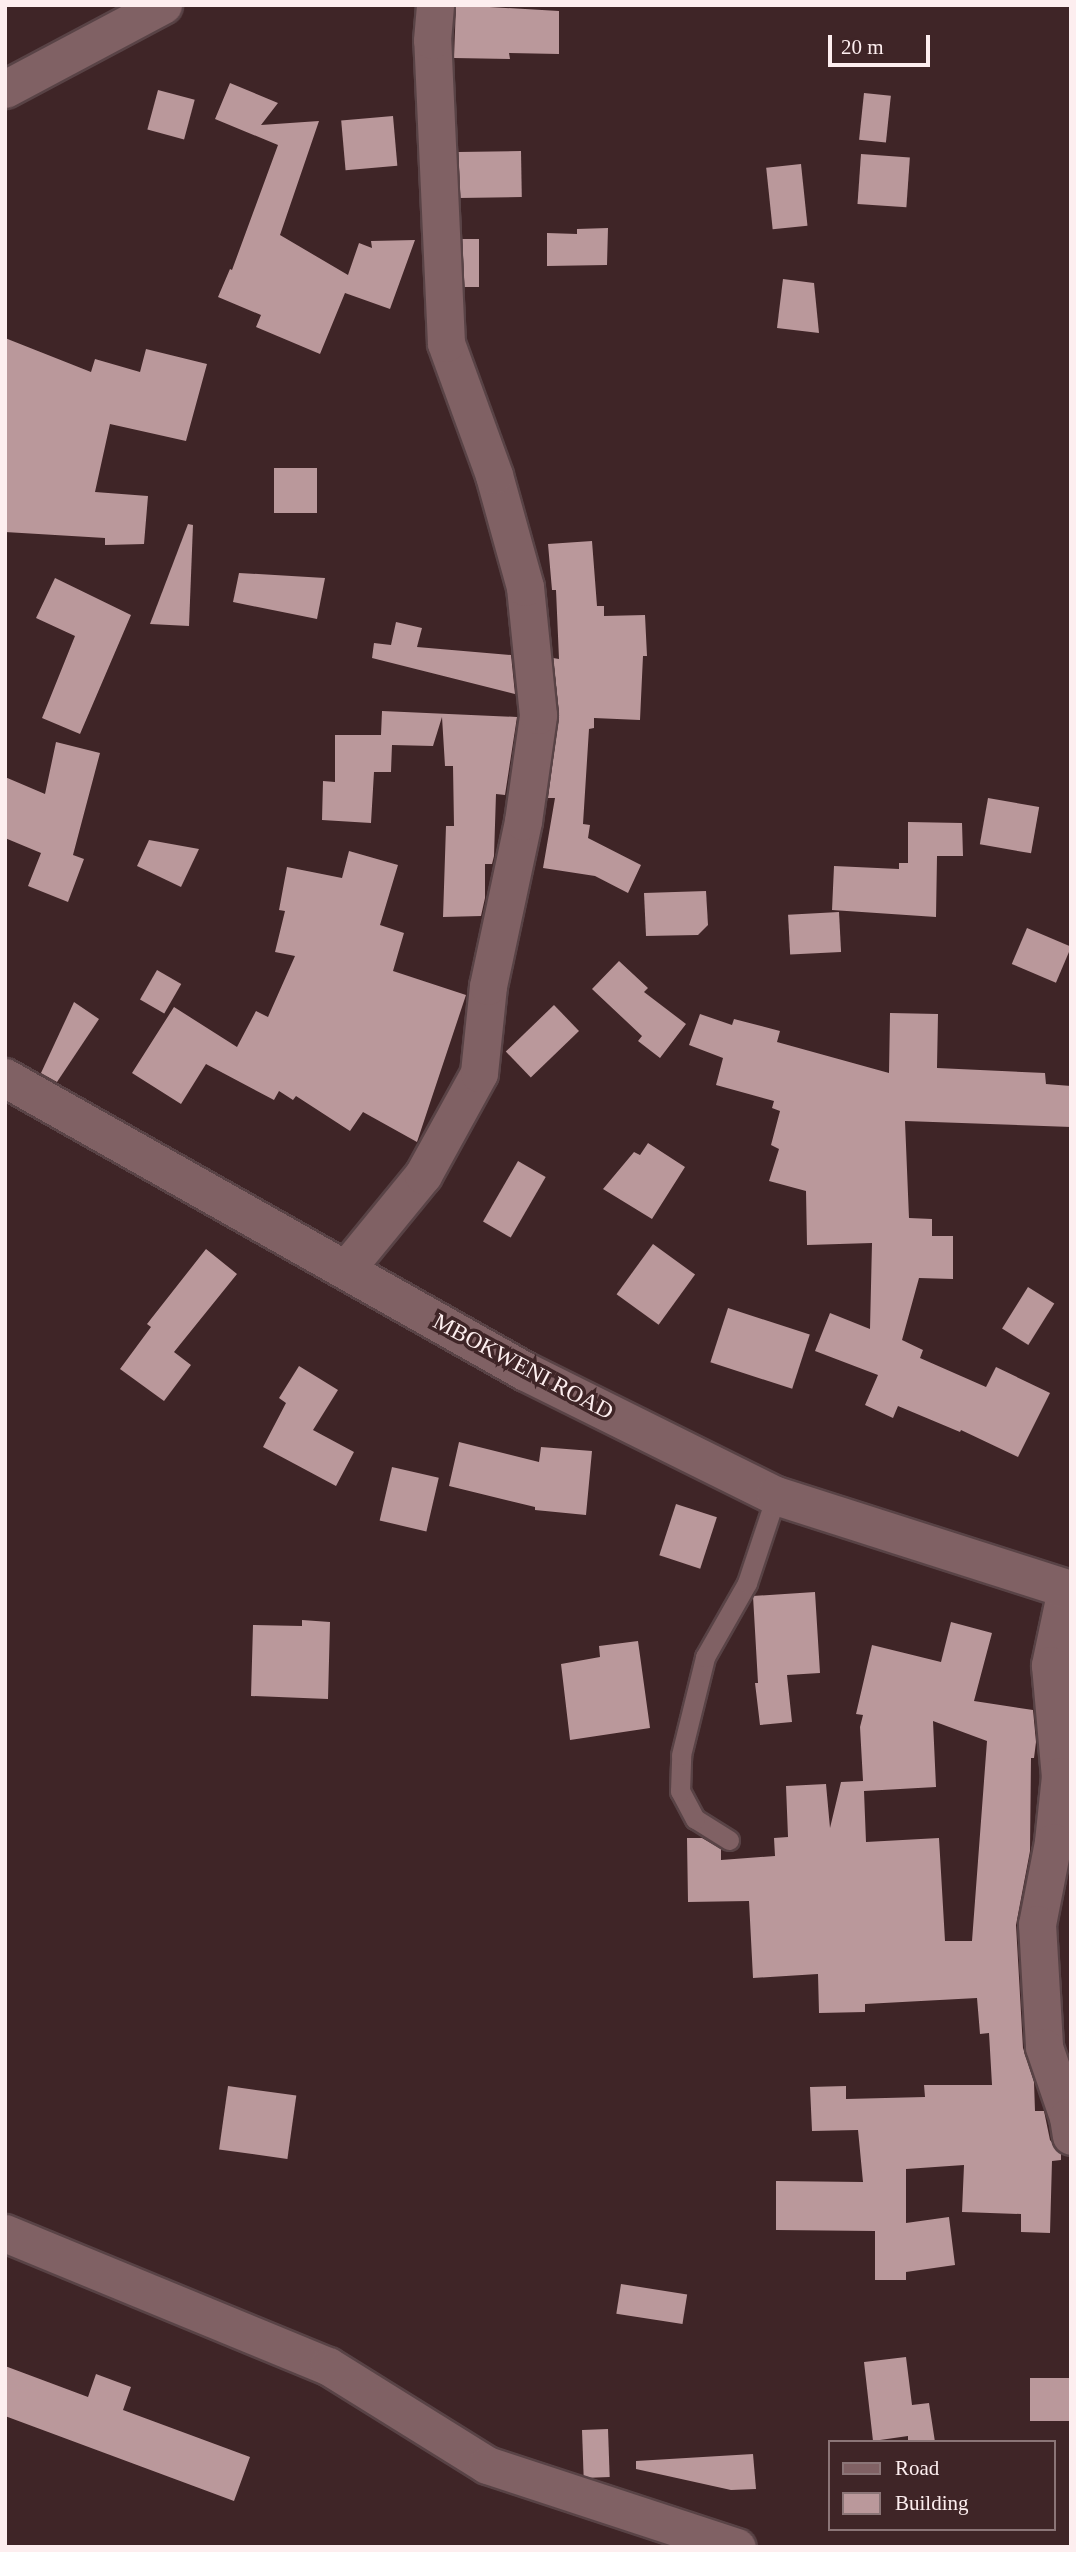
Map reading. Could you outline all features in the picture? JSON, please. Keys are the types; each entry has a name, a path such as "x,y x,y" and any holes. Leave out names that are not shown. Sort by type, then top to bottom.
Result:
{"street":[{"path":"5,89 163,5"},
{"path":"346,1269 423,1175 479,1073 488,986 523,821 538,715 525,587 494,475 446,343 433,54 435,5"},
{"name":"MBOKWENI ROAD","path":"5,1078 526,1373 776,1496 1069,1589"},
{"path":"1069,1589 1050,1665 1059,1776 1054,1842 1037,1924 1044,2047 1068,2118 1071,2136"},
{"path":"5,2233 328,2366 487,2465 737,2547"}],"lane":[{"path":"729,1840 695,1819 680,1791 681,1755 705,1657 747,1583 776,1496"}],"building":[{"path":"456,5 559,11 559,54 509,53 510,59 454,58"},
{"path":"230,83 278,103 261,125 319,121 280,235 348,275 359,243 372,248 371,241 415,240 390,309 345,293 320,354 256,327 261,315 218,297 230,269 232,270 278,145 215,119"},
{"path":"158,90 195,100 184,139 147,130"},
{"path":"864,93 891,96 886,143 859,140"},
{"path":"393,116 397,166 346,170 341,121"},
{"path":"521,151 522,197 459,198 458,152"},
{"path":"861,154 910,157 906,207 858,204"},
{"path":"801,164 807,226 773,229 766,168"},
{"path":"608,228 607,265 547,266 547,233 577,234 577,229"},
{"path":"462,239 479,239 479,287 462,287"},
{"path":"783,279 814,283 819,333 777,328"},
{"path":"5,338 91,372 95,359 140,372 146,349 207,364 186,441 110,424 95,492 148,496 144,544 105,545 105,538 5,532"},
{"path":"274,468 317,468 317,513 274,513"},
{"path":"188,524 193,525 189,626 150,624"},
{"path":"592,541 597,606 604,606 604,616 645,615 647,656 643,656 640,720 594,718 594,728 589,729 583,824 590,825 588,838 641,865 628,893 595,876 543,868 555,798 548,798 559,713 553,658 559,659 556,590 552,590 548,544"},
{"path":"239,573 325,578 317,619 233,602"},
{"path":"55,578 131,615 80,734 42,718 75,636 36,618"},
{"path":"396,622 422,628 417,647 511,655 515,694 372,658 374,643 391,645"},
{"path":"382,711 517,717 505,795 496,794 494,856 492,864 485,864 485,898 481,916 443,917 446,826 454,826 453,766 445,766 442,717 433,746 392,745 391,772 374,772 371,823 322,820 323,781 335,782 335,735 381,735"},
{"path":"56,742 100,753 73,855 84,859 68,902 28,886 41,853 5,838 5,777 45,794"},
{"path":"988,798 1039,807 1031,853 980,844"},
{"path":"908,822 962,823 963,856 937,856 936,917 832,910 834,866 899,869 899,863 908,863"},
{"path":"149,840 199,849 181,887 137,866"},
{"path":"349,851 398,865 380,925 404,933 393,971 466,995 417,1142 363,1112 350,1131 296,1096 293,1100 279,1091 274,1100 206,1064 181,1104 132,1073 174,1007 237,1047 256,1011 268,1017 295,956 275,952 285,911 279,910 287,867 342,878"},
{"path":"706,891 708,925 698,935 646,936 644,893"},
{"path":"839,912 841,952 790,955 788,915"},
{"path":"1027,928 1071,947 1056,983 1012,964"},
{"path":"619,961 648,988 644,992 686,1024 660,1058 638,1041 642,1036 592,989"},
{"path":"157,970 181,984 164,1013 140,999"},
{"path":"74,1002 99,1019 57,1082 41,1073"},
{"path":"554,1005 579,1031 531,1077 506,1052"},
{"path":"890,1013 938,1014 937,1068 1045,1073 1046,1084 1071,1086 1071,1127 905,1121 909,1218 932,1219 932,1236 953,1236 953,1279 919,1278 902,1340 923,1350 920,1358 986,1387 996,1367 1050,1393 1018,1457 961,1430 960,1432 898,1406 893,1418 865,1405 878,1375 815,1351 830,1313 870,1329 872,1243 807,1245 806,1191 769,1181 779,1149 771,1145 780,1111 772,1108 774,1101 716,1085 723,1058 689,1045 700,1014 732,1025 734,1019 780,1031 777,1042 889,1073"},
{"path":"648,1143 685,1167 652,1219 603,1189 634,1152 640,1155"},
{"path":"518,1161 546,1177 511,1238 483,1222"},
{"path":"653,1244 695,1275 659,1325 617,1294"},
{"path":"206,1249 237,1274 174,1352 191,1365 164,1401 120,1369 151,1327 147,1324"},
{"path":"1028,1287 1054,1303 1028,1345 1002,1329"},
{"path":"728,1308 810,1335 792,1389 710,1362"},
{"path":"299,1366 338,1390 313,1430 354,1452 336,1486 263,1447 286,1403 279,1398"},
{"path":"459,1442 539,1462 541,1447 592,1451 586,1515 535,1510 535,1507 449,1486"},
{"path":"392,1467 439,1478 426,1531 380,1521"},
{"path":"676,1504 717,1517 700,1569 659,1555"},
{"path":"815,1592 820,1673 787,1675 792,1722 760,1725 755,1683 758,1683 753,1596"},
{"path":"302,1620 330,1622 328,1699 251,1696 253,1625 302,1626"},
{"path":"951,1622 992,1633 974,1701 1033,1710 1036,1742 1034,1758 1031,1758 1030,1851 1016,1925 1023,2048 1034,2082 1035,2111 1044,2111 1050,2140 1061,2154 1061,2160 1052,2161 1050,2233 1021,2232 1021,2214 962,2212 964,2165 906,2169 906,2223 949,2217 955,2265 906,2272 906,2280 875,2280 875,2231 776,2230 776,2181 863,2182 858,2130 812,2131 810,2087 846,2086 846,2099 925,2097 924,2085 992,2085 989,2033 980,2034 977,1998 865,2004 865,2012 819,2013 818,1974 753,1978 749,1901 688,1902 687,1838 702,1838 721,1849 721,1860 775,1856 774,1838 788,1837 786,1786 826,1784 830,1828 841,1782 863,1781 860,1727 863,1715 856,1714 872,1645 941,1662","holes":["933,1721 987,1741 972,1941 945,1941 939,1838 866,1842 864,1791 936,1787"]},
{"path":"638,1641 650,1728 570,1740 561,1664 600,1657 599,1646"},
{"path":"228,2086 296,2096 287,2159 219,2149"},
{"path":"621,2284 687,2294 682,2324 616,2314"},
{"path":"906,2357 912,2405 929,2403 935,2440 908,2440 908,2436 873,2440 864,2362"},
{"path":"5,2366 88,2397 96,2374 131,2387 123,2410 250,2457 234,2501 5,2416"},
{"path":"1030,2378 1071,2378 1071,2421 1030,2421"},
{"path":"608,2429 610,2477 584,2478 582,2430"},
{"path":"753,2454 756,2489 731,2490 636,2469 636,2461"}]}
